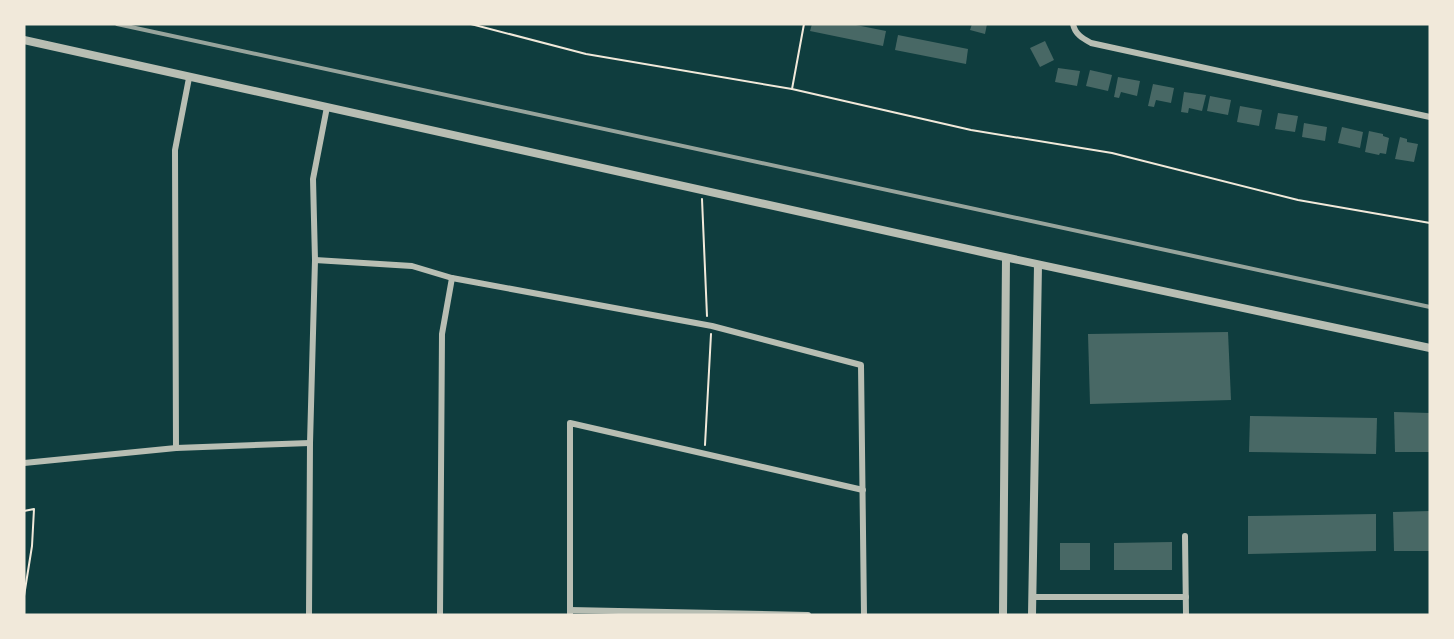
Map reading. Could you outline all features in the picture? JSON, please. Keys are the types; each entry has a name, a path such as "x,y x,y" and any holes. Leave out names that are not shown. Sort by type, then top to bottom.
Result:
{"street":[{"path":"1073,24 1074,30 1081,38 1098,44 1430,117"},
{"path":"24,40 1006,258 1430,348"},
{"path":"176,448 175,150 189,78"},
{"path":"309,615 310,442 315,260 313,179 327,108"},
{"path":"1003,615 1006,258"},
{"path":"315,260 412,266 452,278 710,326 861,365 864,615"},
{"path":"1032,615 1038,264"},
{"path":"440,615 442,334 452,278"},
{"path":"808,615 570,612 570,423 863,490"},
{"path":"24,463 176,448 310,442"},
{"path":"1185,536 1186,615"},
{"path":"1033,597 1186,597"}],"path":[{"path":"471,24 586,54 792,89 971,130 1112,153 1298,201 1430,223"},
{"path":"792,89 804,24"},
{"path":"701,190 710,326 705,454"},
{"path":"24,511 34,508 32,546 24,596"}],"building":[{"path":"812,24 851,24 886,31 883,46 810,31"},
{"path":"972,24 987,24 985,34 970,30"},
{"path":"898,35 968,49 966,64 895,50"},
{"path":"1045,41 1054,60 1040,67 1030,48"},
{"path":"1058,68 1080,71 1077,86 1055,82"},
{"path":"1090,70 1112,75 1108,91 1086,86"},
{"path":"1118,77 1140,81 1137,96 1121,92 1119,98 1114,97"},
{"path":"1153,84 1174,88 1171,103 1156,100 1154,107 1148,106"},
{"path":"1184,92 1206,95 1202,111 1189,108 1188,113 1181,112"},
{"path":"1210,96 1231,100 1228,115 1207,111"},
{"path":"1240,106 1262,110 1259,126 1237,122"},
{"path":"1278,113 1298,116 1295,132 1275,129"},
{"path":"1304,123 1327,127 1325,141 1302,137"},
{"path":"1342,127 1363,132 1360,148 1338,143"},
{"path":"1369,131 1389,138 1386,154 1365,152"},
{"path":"1400,137 1407,139 1407,142 1418,144 1414,162 1395,159"},
{"path":"1228,332 1231,400 1090,404 1088,334"},
{"path":"1394,412 1430,413 1430,452 1395,452"},
{"path":"1250,416 1377,418 1376,454 1249,452"},
{"path":"1430,511 1430,551 1394,551 1393,512"},
{"path":"1376,514 1376,551 1248,554 1248,516"},
{"path":"1172,542 1172,570 1114,570 1114,543"},
{"path":"1060,543 1090,543 1090,570 1060,570"}],"railway":[{"path":"117,24 1430,307"}]}
